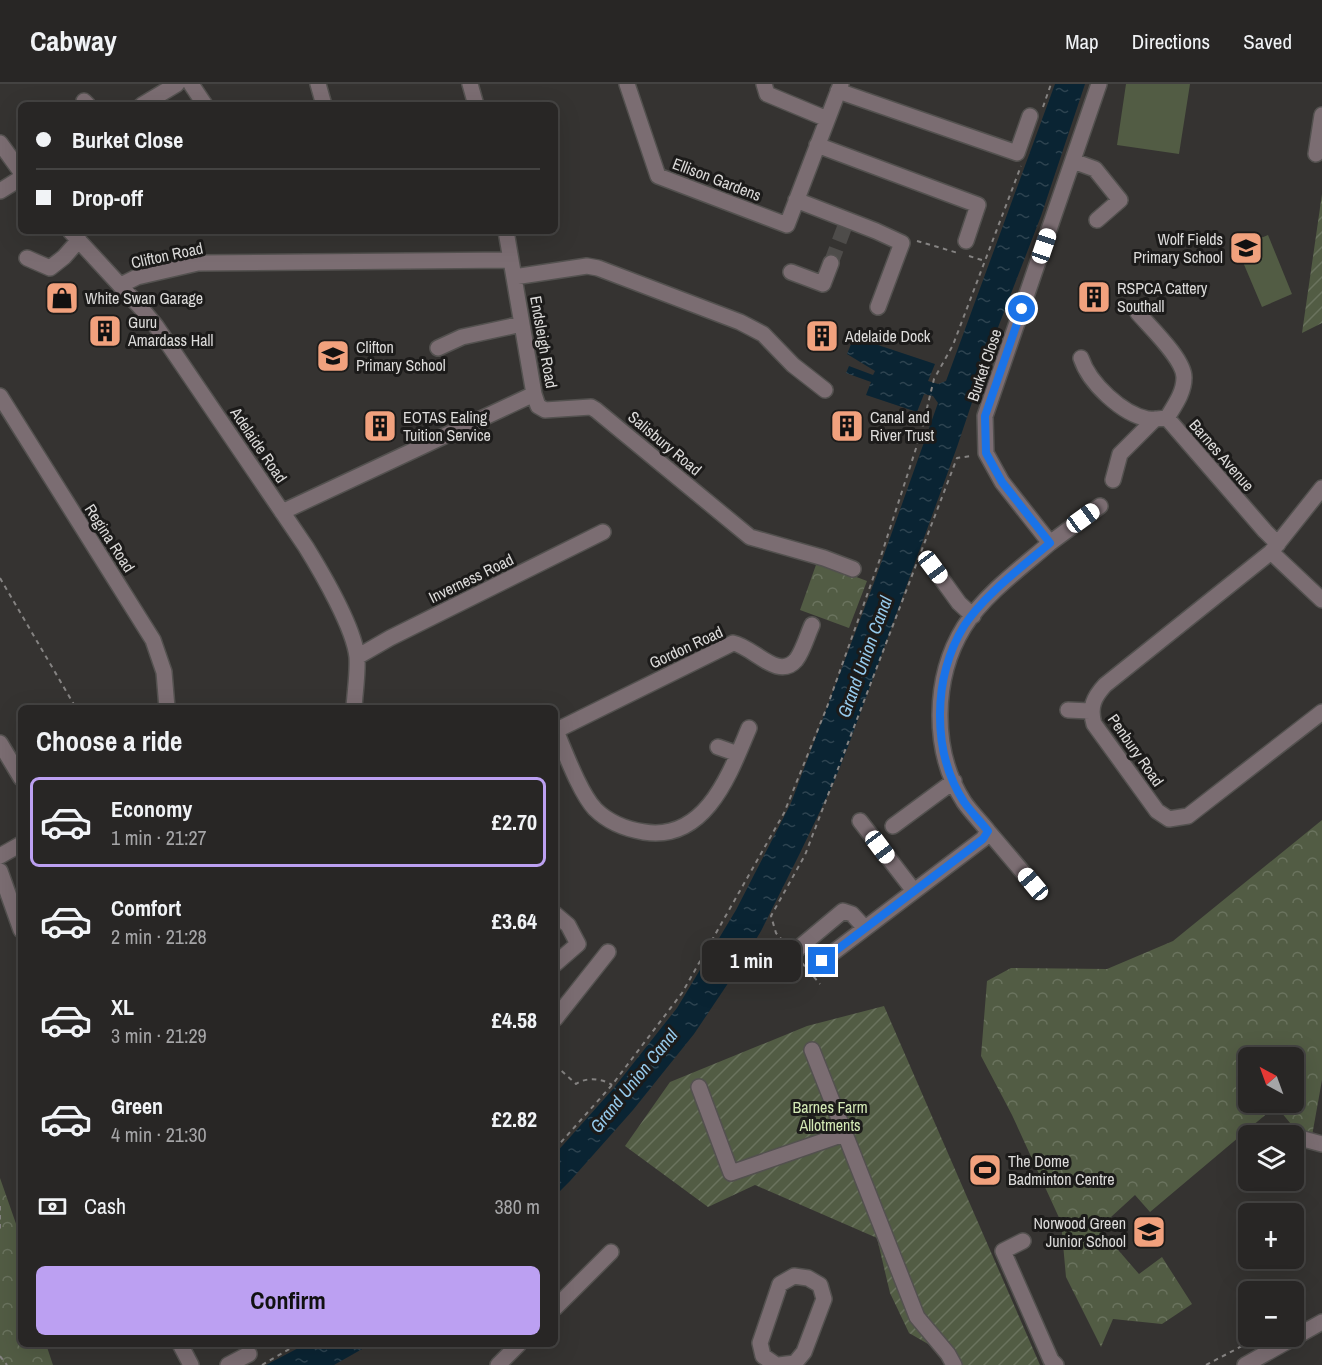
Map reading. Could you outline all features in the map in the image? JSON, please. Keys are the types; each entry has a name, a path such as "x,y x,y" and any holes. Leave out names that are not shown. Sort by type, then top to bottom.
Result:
{"street":[{"path":"147,102 177,84"},
{"path":"191,84 203,102"},
{"path":"318,84 323,102"},
{"path":"470,84 475,102"},
{"name":"Ellison Gardens","path":"627,84 658,176 787,225 796,200"},
{"path":"764,84 767,94 827,119"},
{"name":"Burket Close","path":"1050,543 1002,482 986,453 985,416 1099,84"},
{"path":"878,307 902,243 847,223 796,200 840,87 1017,153 1035,116"},
{"path":"1316,154 1322,115"},
{"path":"0,143 18,168"},
{"path":"817,145 978,205 966,241"},
{"path":"1073,161 1095,169 1119,200 1097,220"},
{"path":"0,192 18,180"},
{"name":"Endsleigh Road","path":"506,234 534,394 538,406 545,410"},
{"path":"27,258 50,268 64,257 74,236"},
{"name":"Adelaide Road","path":"74,236 141,308 173,350 324,577 354,641 357,657 354,705"},
{"name":"Clifton Road","path":"121,285 136,277 198,263 510,260"},
{"path":"791,272 823,284 831,263"},
{"name":"Endsleigh Road","path":"514,277 587,266 598,268 740,322 763,334 793,365 825,390"},
{"path":"1113,480 1120,454 1161,418 1181,392 1185,378 1182,365 1138,313"},
{"path":"438,348 462,337 522,324"},
{"path":"1081,358 1085,369 1096,384 1111,398 1130,412 1149,420 1161,418"},
{"path":"282,512 534,394"},
{"name":"Regina Road","path":"0,396 153,640 164,672 167,705"},
{"name":"Salisbury Road","path":"545,410 591,407 750,537 824,558 853,569"},
{"name":"Barnes Avenue","path":"1161,418 1265,531 1275,548 1322,600"},
{"name":"Penbury Road","path":"1322,488 1275,548 1105,685 1095,696 1090,711 1094,724 1157,811 1170,819 1188,816 1322,712"},
{"path":"1033,884 964,801 949,769 941,734 941,695 947,661 965,626 993,592 1050,543 1100,506"},
{"name":"Inverness Road","path":"357,657 375,645 603,532"},
{"path":"933,567 959,603 973,616"},
{"name":"Gordon Road","path":"558,730 733,643 743,645 776,667 788,667 797,659 812,625"},
{"path":"1068,710 1090,711"},
{"path":"558,737 593,807 609,821 628,830 652,833 672,830 690,822 706,810 719,794 749,728"},
{"path":"0,743 18,773"},
{"path":"718,747 738,754"},
{"path":"893,826 954,781"},
{"path":"860,821 914,891"},
{"path":"822,961 983,839 988,831"},
{"path":"0,856 18,846"},
{"path":"0,871 18,922"},
{"path":"787,957 843,911 852,915 861,931"},
{"path":"558,917 568,926 578,944 558,961"},
{"path":"558,1015 608,952"},
{"path":"812,1050 916,1317 948,1354 954,1365"},
{"path":"699,1088 731,1173 844,1134"},
{"path":"1304,1139 1322,1144"},
{"path":"1023,1241 1003,1251 1051,1360 1056,1365"},
{"path":"558,1305 611,1252"},
{"path":"794,1276 808,1278 820,1286 824,1299 804,1352 795,1363 778,1365 763,1356 760,1342 780,1284 794,1276"},
{"path":"1245,1365 1322,1322"},
{"path":"182,1347 191,1365"},
{"path":"498,1365 516,1347"},
{"path":"228,1365 252,1357"}],"path":[{"path":"1035,116 1051,84"},
{"path":"558,1146 612,1085 682,993 784,813 827,707 881,556 921,433 934,379 953,345 1023,161"},
{"path":"902,243 917,241 985,261"},
{"path":"820,984 787,957 771,916 805,855 957,458 986,453"},
{"path":"0,578 74,705"},
{"path":"558,1068 576,1084 581,1081 604,1079 612,1085"},
{"path":"0,1206 0,1233"},
{"path":"262,1365 293,1347"},
{"path":"1206,1365 1241,1347"},
{"path":"0,1356 7,1365"}],"green space":[{"path":"1126,84 1190,84 1179,154 1117,145"},
{"path":"1322,194 1322,323 1302,333"},
{"path":"1268,235 1292,294 1262,307 1237,248"},
{"path":"817,562 867,581 849,628 800,610"},
{"path":"1322,820 1322,1080 1310,1147 1304,1140 1304,1125 1292,1125 1282,1113 1304,1113 1304,1047 1238,1047 1238,1113 1268,1113 1253,1125 1238,1125 1238,1138 1150,1212 1135,1195 1099,1228 1139,1274 1162,1257 1192,1304 1162,1324 1113,1319 1101,1347 1066,1277 1061,1222 1012,1115 981,1056 987,981 1011,968 1107,969 1173,941"},
{"name":"Barnes Farm Allotments","path":"884,1006 1040,1365 948,1365 942,1352 909,1333 890,1293 877,1238 755,1185 708,1207 625,1146 670,1082 807,1026"},
{"path":"0,1178 18,1229 18,1347 47,1347 53,1365 0,1365"}],"water":[{"name":"Grand Union Canal","path":"1055,84 1085,84 1041,216 992,343 957,447 834,782 761,931 694,1034 633,1110 558,1193 558,1151 613,1089 677,1008 736,910 791,803 875,580 938,403 933,396 924,394 917,412 866,395 871,382 846,373 849,366 873,375 875,371 847,354 854,337 935,364 928,381 938,384 946,381"},
{"path":"300,1347 366,1347 334,1365 266,1365"}],"tunnel":[{"path":"831,263 845,226"}],"place":[{"name":"Wolf Fields Primary School","path":"1246,248"},
{"name":"RSPCA Cattery Southall","path":"1094,297"},
{"name":"White Swan Garage","path":"62,298"},
{"name":"Guru Amardass Hall","path":"105,331"},
{"name":"Adelaide Dock","path":"822,336"},
{"name":"Clifton Primary School","path":"333,356"},
{"name":"EOTAS Ealing Tuition Service","path":"380,426"},
{"name":"Canal and River Trust","path":"847,426"},
{"name":"The Dome Badminton Centre","path":"985,1170"},
{"name":"Norwood Green Junior School","path":"1149,1232"}],"route":[{"path":"822,961 983,839 988,831 964,801 949,769 941,734 941,695 947,661 965,626 993,592 1050,543 1002,482 986,453 985,416 1022,309"}]}
